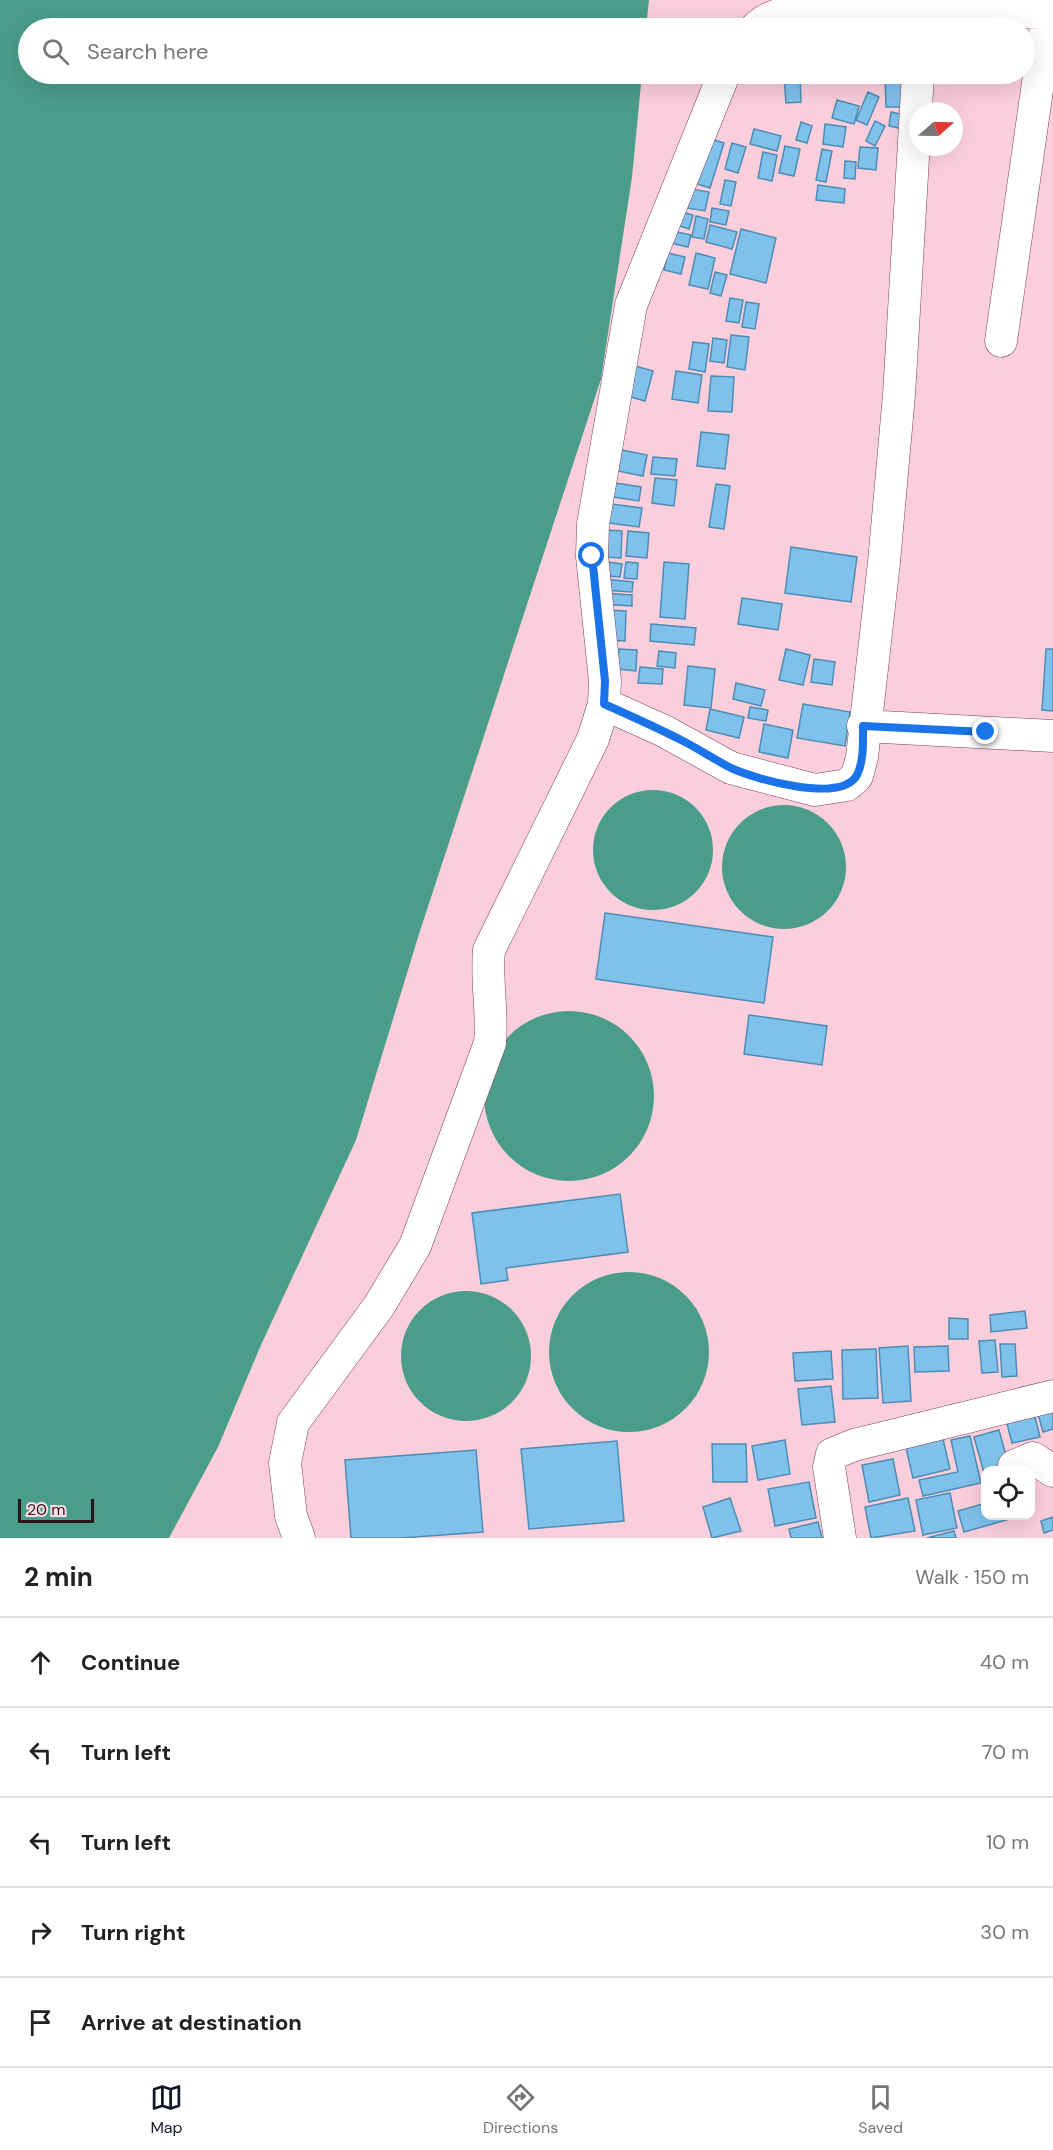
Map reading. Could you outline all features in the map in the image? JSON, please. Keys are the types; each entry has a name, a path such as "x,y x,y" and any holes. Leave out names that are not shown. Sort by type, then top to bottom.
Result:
{"street":[{"path":"772,18 794,10 907,18"},
{"path":"942,18 1050,13 1000,341"},
{"path":"299,1538 291,1516 285,1463 293,1423 379,1306 415,1246 490,1043 492,1025 486,978 489,950 593,739 604,704 605,681 592,556 593,524 631,305 720,84"},
{"path":"604,704 675,737 731,768 815,790 847,784 857,776 862,757 863,726 884,562 899,395 917,84"},
{"path":"863,726 1053,736"},
{"path":"840,1538 829,1467 832,1454 854,1445 1053,1396"},
{"path":"1014,1466 1033,1458 1053,1471"}],"shaded area":[{"path":"0,0 649,0 647,18 18,18 18,84 641,84 632,177 601,379 419,934 356,1140 261,1345 218,1447 169,1538 0,1538"},
{"path":"653,790 676,794 696,807 709,827 713,850 709,873 696,893 676,906 653,910 630,906 610,893 597,873 593,850 597,827 610,807 630,794"},
{"path":"784,805 808,810 828,823 841,843 846,867 841,891 828,911 808,924 784,929 760,924 740,911 727,891 722,867 727,843 740,823 760,810"},
{"path":"569,1011 601,1018 629,1036 647,1064 654,1096 647,1128 629,1156 601,1174 569,1181 537,1174 509,1156 491,1128 484,1096 491,1064 509,1036 537,1018"},
{"path":"629,1272 645,1273 660,1278 674,1285 686,1295 696,1307 703,1321 708,1336 708,1368 703,1383 696,1397 686,1409 674,1419 660,1426 645,1431 629,1432 613,1431 598,1426 584,1419 572,1409 562,1397 555,1383 550,1368 549,1352 550,1336 555,1321 562,1307 572,1295 584,1285 598,1278 613,1273"},
{"path":"466,1291 491,1296 512,1310 526,1331 531,1356 526,1381 512,1402 491,1416 466,1421 441,1416 420,1402 406,1381 401,1356 406,1331 420,1310 441,1296"}],"building":[{"path":"785,84 800,84 801,102 786,103"},
{"path":"885,84 908,84 908,107 886,107"},
{"path":"868,92 879,97 867,125 856,120"},
{"path":"837,100 859,106 854,124 832,118"},
{"path":"891,112 905,115 903,129 889,126"},
{"path":"875,121 885,126 875,146 866,141"},
{"path":"801,122 812,126 807,143 796,140"},
{"path":"825,124 846,127 843,147 823,144"},
{"path":"754,129 781,136 777,151 750,144"},
{"path":"705,137 724,143 710,188 691,182"},
{"path":"732,143 746,147 738,173 725,169"},
{"path":"785,146 800,149 794,176 779,173"},
{"path":"860,147 878,148 876,170 858,168"},
{"path":"822,149 832,151 826,182 816,180"},
{"path":"763,152 777,155 772,181 758,178"},
{"path":"845,161 856,162 855,179 844,178"},
{"path":"725,180 736,182 731,206 720,204"},
{"path":"818,185 845,189 844,203 816,200"},
{"path":"685,188 709,192 705,211 681,207"},
{"path":"712,208 729,211 726,225 710,222"},
{"path":"678,211 693,215 689,229 674,224"},
{"path":"696,216 708,219 704,239 692,237"},
{"path":"710,225 737,232 732,249 706,242"},
{"path":"741,229 776,238 766,283 730,274"},
{"path":"673,231 691,235 688,247 670,243"},
{"path":"668,253 685,257 681,274 664,270"},
{"path":"696,253 715,258 708,289 689,285"},
{"path":"715,272 727,275 721,296 710,293"},
{"path":"730,298 743,300 739,323 726,321"},
{"path":"746,302 759,304 755,329 742,327"},
{"path":"731,335 749,337 745,370 727,367"},
{"path":"713,338 727,340 724,363 710,361"},
{"path":"693,342 709,344 705,372 689,369"},
{"path":"632,365 653,371 645,401 624,395"},
{"path":"676,371 702,375 698,403 672,399"},
{"path":"711,376 734,377 732,412 708,411"},
{"path":"701,432 729,435 725,469 697,466"},
{"path":"622,450 647,455 643,476 618,471"},
{"path":"653,457 677,459 675,476 651,474"},
{"path":"655,478 677,480 674,506 652,503"},
{"path":"615,483 641,487 639,501 612,497"},
{"path":"716,484 730,486 724,529 709,527"},
{"path":"611,504 642,508 639,527 609,523"},
{"path":"607,530 622,531 621,558 605,557"},
{"path":"628,531 649,533 647,558 626,556"},
{"path":"791,547 857,557 851,602 785,593"},
{"path":"608,562 622,564 620,577 607,576"},
{"path":"626,562 638,563 637,579 624,578"},
{"path":"664,562 689,564 685,619 660,617"},
{"path":"605,579 633,582 632,592 603,590"},
{"path":"602,593 632,595 632,606 602,604"},
{"path":"742,598 782,604 778,630 738,624"},
{"path":"607,610 626,611 625,641 606,640"},
{"path":"651,624 696,628 694,645 650,641"},
{"path":"619,649 637,650 636,671 617,669"},
{"path":"786,649 810,655 803,685 779,680"},
{"path":"1046,649 1053,649 1053,711 1042,710"},
{"path":"659,651 676,653 675,668 657,666"},
{"path":"814,659 835,662 832,685 811,682"},
{"path":"688,666 715,669 711,708 684,705"},
{"path":"640,667 663,669 662,684 638,683"},
{"path":"736,683 765,690 761,706 733,699"},
{"path":"803,704 850,712 845,746 797,738"},
{"path":"750,707 768,710 766,721 748,718"},
{"path":"710,709 744,717 739,738 706,730"},
{"path":"764,724 793,730 788,758 759,752"},
{"path":"605,913 773,937 764,1003 596,979"},
{"path":"749,1015 827,1026 822,1065 744,1054"},
{"path":"620,1194 628,1252 506,1268 508,1280 481,1284 472,1213"},
{"path":"1025,1311 1027,1328 991,1332 990,1315"},
{"path":"949,1318 968,1319 968,1339 949,1339"},
{"path":"995,1340 998,1372 982,1373 979,1341"},
{"path":"1000,1344 1015,1344 1017,1376 1002,1377"},
{"path":"908,1346 911,1401 883,1403 879,1348"},
{"path":"948,1346 949,1371 915,1372 914,1347"},
{"path":"876,1349 878,1398 843,1399 842,1350"},
{"path":"831,1351 833,1379 795,1381 793,1353"},
{"path":"831,1386 835,1422 802,1425 798,1389"},
{"path":"1053,1410 1053,1429 1043,1432 1038,1414"},
{"path":"1034,1413 1040,1437 1012,1443 1006,1420"},
{"path":"999,1430 1009,1466 982,1466 974,1437"},
{"path":"970,1436 981,1483 923,1496 919,1480 958,1472 951,1440"},
{"path":"943,1439 950,1469 913,1478 906,1448"},
{"path":"785,1440 790,1474 758,1480 752,1446"},
{"path":"617,1441 624,1521 529,1529 521,1449"},
{"path":"712,1444 746,1444 747,1482 713,1482"},
{"path":"476,1450 483,1532 401,1538 351,1538 345,1460"},
{"path":"893,1459 900,1495 869,1502 862,1465"},
{"path":"809,1482 816,1518 775,1526 768,1489"},
{"path":"950,1493 957,1528 923,1535 916,1500"},
{"path":"730,1498 741,1531 712,1538 703,1507"},
{"path":"908,1498 915,1531 871,1538 865,1507"},
{"path":"981,1504 981,1520 1006,1520 964,1532 958,1511"},
{"path":"1053,1517 1053,1530 1044,1533 1041,1521"},
{"path":"818,1522 822,1538 791,1538 789,1529"},
{"path":"954,1531 956,1538 927,1538"}],"route":[{"path":"592,556 605,681 604,704 664,731 731,768 815,790 830,789 847,784 857,776 862,757 863,726 986,732"}]}
